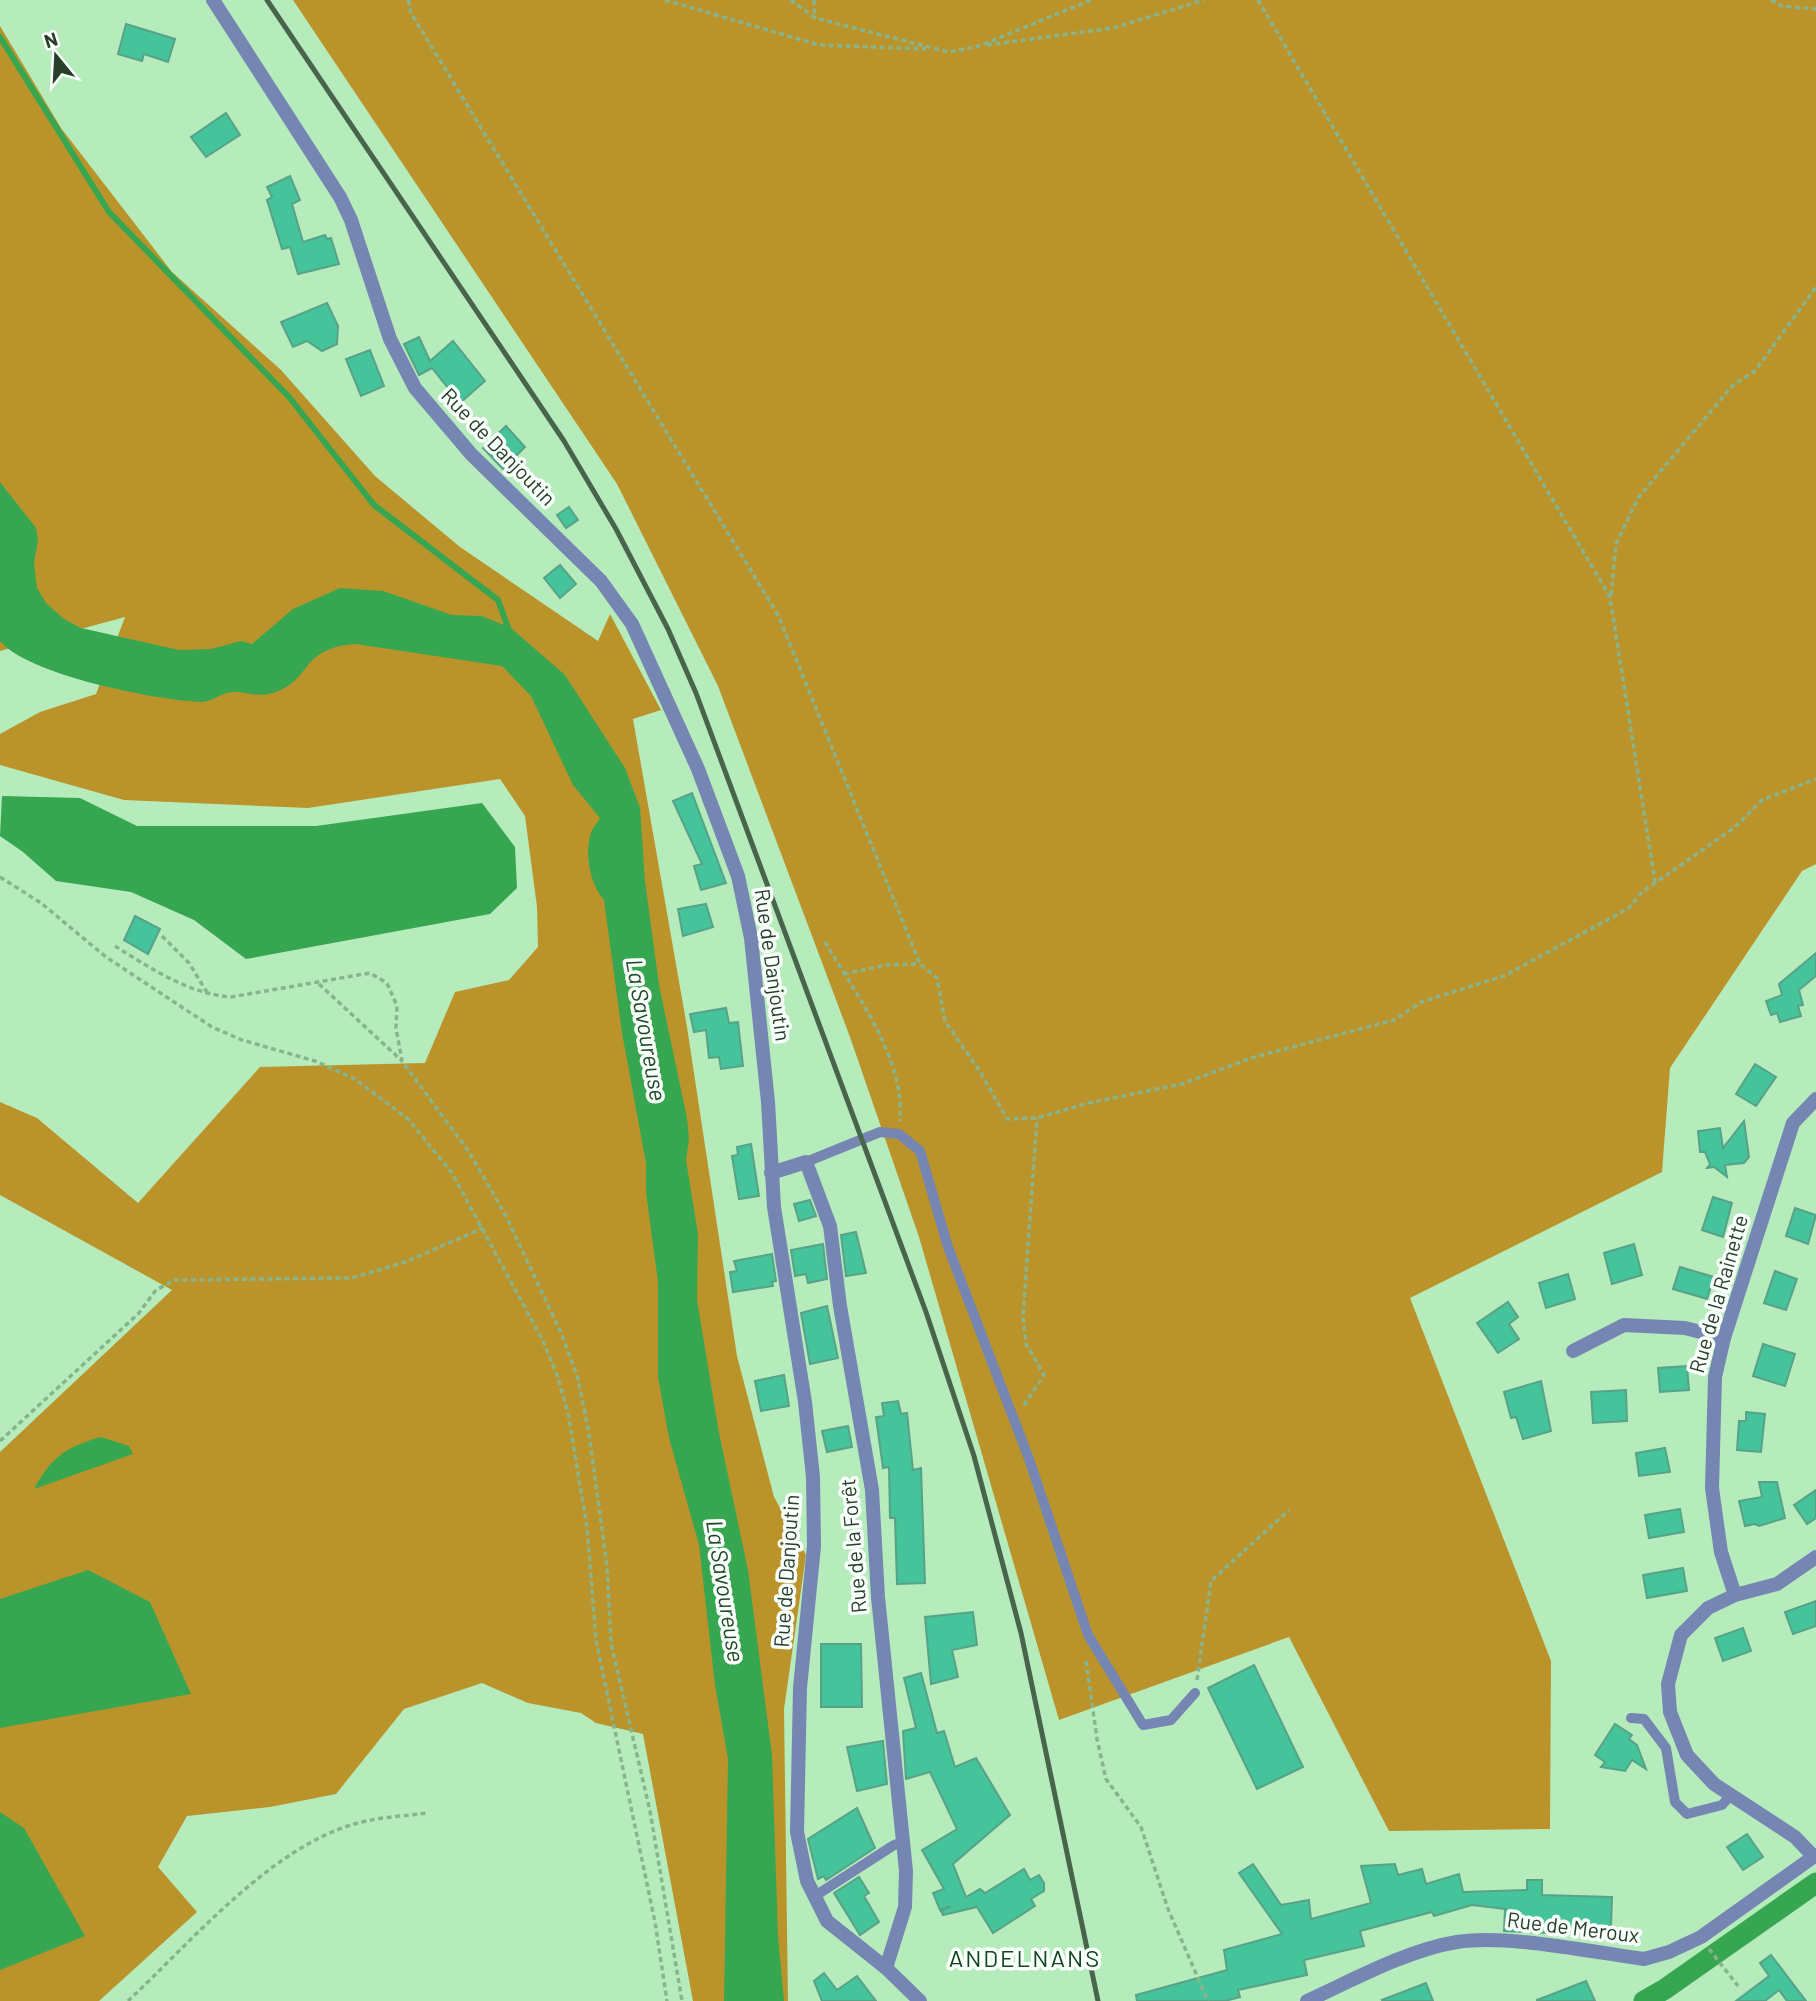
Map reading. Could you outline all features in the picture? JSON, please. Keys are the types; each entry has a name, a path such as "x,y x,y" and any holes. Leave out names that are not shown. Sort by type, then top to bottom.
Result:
{"street":[{"name":"Rue de Danjoutin","path":"213,0 340,197 351,220 390,339 415,388 471,454 607,588 627,617 651,663 702,781 742,891 751,939 768,1102 771,1173 813,1477 814,1546 800,1688 797,1832 807,1881 827,1921 856,1948 887,1968 920,2001"},
{"name":"Rue de la Rainette","path":"1735,1595 1721,1552 1712,1488 1713,1401 1724,1338 1793,1123 1816,1099"},
{"path":"771,1173 806,1162"},
{"name":"Rue de la Forêt","path":"806,1162 830,1226 840,1306 872,1490 878,1597 904,1842 905,1907 887,1968"},
{"path":"1573,1351 1624,1325 1685,1328 1724,1338"},
{"path":"1815,1856 1795,1837 1714,1784 1687,1755 1670,1712 1668,1684 1681,1635 1708,1608 1735,1595 1777,1584 1816,1557"},
{"name":"Rue de Meroux","path":"1307,2001 1387,1965 1455,1942 1485,1939 1644,1959 1669,1952 1700,1937 1815,1856"}],"lane":[{"path":"806,1162 869,1135 899,1134 915,1144 925,1164 948,1247 1013,1418 1087,1635 1143,1725 1171,1720 1195,1693"},
{"path":"1630,1718 1644,1719 1666,1748 1675,1802 1687,1814 1721,1805 1731,1796"},
{"path":"815,1896 894,1845 904,1842"}],"path":[{"path":"408,0 411,13 778,615 920,964 937,978 945,1021 979,1070 1007,1119 1037,1118 1087,1103 1182,1084 1251,1059 1394,1020 1421,1002 1504,976 1629,908 1655,883 1734,828 1762,800 1816,779"},
{"path":"665,0 819,46 949,52 1113,28 1204,0"},
{"path":"791,0 815,18 934,50"},
{"path":"814,0 815,18"},
{"path":"979,46 1091,0"},
{"path":"1258,0 1611,597"},
{"path":"1771,0 1782,6 1816,9"},
{"path":"1655,883 1611,597 1616,544 1638,498 1733,385 1755,371 1816,287"},
{"path":"0,877 50,910 106,957 212,1027 242,1040 315,1061 355,1079 383,1097 439,1154 483,1228 543,1340 558,1375 568,1413 587,1527 594,1631 655,1922 667,2001"},
{"path":"162,936 189,963 209,995"},
{"path":"825,942 884,1045 901,1103 899,1134"},
{"path":"115,946 152,969 209,995 231,998 370,973 387,983 397,1006 396,1028 402,1061"},
{"path":"844,974 886,965 920,964"},
{"path":"318,984 402,1061 469,1152 506,1216 562,1335 578,1379 605,1553 611,1643 650,1811 682,2001"},
{"path":"1013,1418 1044,1376 1026,1344 1023,1317 1037,1118"},
{"path":"0,1441 138,1314 164,1285 175,1280 352,1278 405,1262 483,1228"},
{"path":"1195,1693 1211,1581 1289,1510"},
{"path":"1087,1635 1086,1671 1107,1779 1141,1826 1168,1909 1208,2001"},
{"path":"128,2001 248,1889 295,1850 358,1823 427,1813"},
{"path":"1710,1950 1738,1986"}],"shaded area":[{"path":"293,0 1816,0 1816,864 1802,871 1670,1068 1662,1172 1410,1298 1551,1661 1550,1829 1389,1831 1289,1637 1059,1720 919,1237 850,1037 718,686 617,484"},
{"path":"0,26 61,128 172,272 281,370 375,476 460,547 598,641 610,614 661,710 633,719 687,1027 737,1356 774,1497 806,1555 784,1709 788,2001 693,2001 643,1734 596,1723 581,1713 528,1703 482,1683 404,1709 336,1794 270,1807 187,1816 158,1867 197,1912 99,2001 0,2001 0,1452 172,1290 0,1195 0,1102 37,1118 138,1203 260,1067 425,1063 455,992 509,980 538,947 537,907 525,816 500,779 308,808 124,800 0,765 0,734 40,712 96,694 125,617 0,651"}],"water":[{"name":"La Savoureuse","path":"0,482 36,528 38,540 34,563 37,588 46,603 64,619 81,628 179,650 211,649 241,641 252,644 293,609 340,588 383,591 452,615 482,616 511,628 565,675 625,768 640,808 645,881 659,985 687,1118 689,1139 686,1160 698,1234 697,1300 719,1433 748,1570 772,1755 778,1936 784,2001 724,2001 728,1759 715,1685 699,1545 669,1438 658,1377 658,1282 646,1192 646,1163 622,1033 604,900 595,886 588,859 591,833 600,818 573,785 531,696 502,666 356,644 324,652 295,680 273,693 262,695 231,692 201,702 94,684 37,665 15,653 0,641"},
{"path":"2,796 80,798 137,826 316,826 482,803 515,847 517,888 490,914 246,959 194,920 131,892 56,881 0,836"},
{"path":"101,1437 129,1446 133,1454 34,1489 47,1468 61,1454"},
{"path":"88,1570 150,1602 191,1694 0,1728 0,1599"},
{"path":"0,1812 24,1828 85,1936 0,1970"}],"building":[{"path":"126,24 175,39 168,62 144,54 142,61 118,54"},
{"path":"226,113 240,135 206,157 191,137"},
{"path":"290,176 300,200 292,204 303,242 325,235 327,239 331,238 339,264 298,274 290,247 282,249 267,200 272,197 267,187"},
{"path":"327,303 338,326 337,344 322,351 307,341 293,347 281,322"},
{"path":"419,337 430,361 453,341 485,381 460,403 432,368 419,375 404,344"},
{"path":"370,350 384,386 361,396 346,359"},
{"path":"506,426 525,447 503,469 483,448"},
{"path":"569,507 578,520 566,528 557,515"},
{"path":"560,565 576,584 560,598 544,578"},
{"path":"692,793 726,883 701,890 694,866 702,864 673,801"},
{"path":"706,904 713,927 683,936 678,909"},
{"path":"135,916 160,929 148,954 124,940"},
{"path":"1816,953 1816,976 1799,990 1803,1005 1798,1006 1801,1016 1780,1022 1777,1013 1771,1015 1766,1001 1782,995 1779,984"},
{"path":"726,1008 729,1023 738,1022 743,1066 721,1069 719,1057 709,1058 706,1030 694,1032 690,1014"},
{"path":"1755,1064 1776,1077 1756,1106 1736,1094"},
{"path":"1744,1121 1749,1157 1744,1163 1725,1165 1727,1177 1714,1167 1707,1168 1710,1164 1705,1152 1700,1152 1698,1131 1720,1128 1723,1148"},
{"path":"751,1144 759,1196 739,1199 732,1156 738,1155 737,1147"},
{"path":"1713,1197 1732,1203 1723,1237 1702,1230"},
{"path":"810,1200 816,1216 799,1221 794,1204"},
{"path":"1795,1208 1816,1215 1808,1244 1786,1236"},
{"path":"856,1232 866,1273 846,1276 841,1235"},
{"path":"823,1244 827,1279 808,1283 806,1274 795,1276 791,1250"},
{"path":"1634,1244 1642,1275 1612,1284 1604,1253"},
{"path":"772,1254 776,1281 772,1282 773,1286 733,1292 730,1272 737,1271 734,1261"},
{"path":"1680,1267 1714,1277 1707,1299 1673,1289"},
{"path":"1775,1271 1797,1279 1786,1310 1764,1303"},
{"path":"1568,1274 1575,1299 1546,1308 1539,1283"},
{"path":"1508,1302 1518,1317 1509,1324 1519,1339 1498,1353 1477,1323"},
{"path":"827,1306 838,1358 810,1364 801,1313"},
{"path":"1763,1344 1795,1354 1785,1386 1753,1376"},
{"path":"1687,1366 1689,1390 1660,1392 1658,1368"},
{"path":"784,1375 789,1406 761,1411 755,1381"},
{"path":"1541,1381 1551,1431 1523,1439 1516,1417 1511,1418 1504,1392"},
{"path":"1626,1390 1627,1421 1593,1423 1591,1392"},
{"path":"898,1401 901,1414 907,1413 913,1470 921,1468 925,1583 897,1584 895,1518 890,1518 889,1467 883,1468 876,1417 884,1416 882,1403"},
{"path":"1746,1412 1765,1414 1761,1452 1737,1450 1739,1421 1746,1421"},
{"path":"848,1426 852,1447 827,1452 822,1431"},
{"path":"1665,1448 1670,1472 1639,1476 1636,1453"},
{"path":"1759,1482 1777,1482 1785,1518 1759,1526 1745,1526 1739,1501 1762,1497"},
{"path":"1816,1490 1816,1518 1807,1524 1794,1505"},
{"path":"1680,1509 1684,1532 1649,1538 1645,1515"},
{"path":"1683,1568 1687,1591 1647,1598 1643,1575"},
{"path":"1816,1601 1816,1626 1793,1634 1785,1612"},
{"path":"973,1612 977,1645 952,1650 958,1677 931,1684 925,1617"},
{"path":"1743,1628 1751,1651 1723,1661 1715,1638"},
{"path":"821,1644 861,1644 862,1707 821,1707"},
{"path":"1254,1665 1303,1767 1257,1789 1208,1688"},
{"path":"921,1673 937,1733 944,1731 955,1767 976,1758 1010,1815 953,1864 966,1897 980,1889 985,1893 1024,1869 1030,1880 1039,1875 1044,1883 1044,1891 1031,1899 1035,1906 993,1933 977,1907 943,1915 941,1911 951,1906 940,1910 933,1893 944,1889 922,1850 957,1829 930,1772 906,1779 903,1731 916,1728 904,1678"},
{"path":"1615,1724 1632,1735 1629,1739 1637,1745 1646,1769 1632,1760 1625,1771 1601,1767 1605,1762 1595,1755"},
{"path":"883,1741 887,1784 857,1791 847,1747"},
{"path":"857,1808 875,1848 826,1880 824,1876 818,1879 808,1839"},
{"path":"1747,1834 1763,1857 1743,1870 1727,1847"},
{"path":"1253,1864 1281,1905 1309,1900 1311,1919 1371,1903 1361,1866 1395,1864 1398,1875 1422,1869 1426,1884 1459,1874 1463,1892 1527,1890 1527,1880 1542,1880 1542,1895 1612,1897 1611,1927 1549,1926 1549,1933 1504,1931 1505,1909 1472,1905 1434,1916 1432,1912 1360,1931 1364,1946 1304,1960 1307,1975 1238,1990 1240,1997 1225,2001 1137,2001 1136,1995 1227,1970 1224,1950 1282,1934 1239,1873"},
{"path":"859,1877 869,1893 864,1896 879,1922 860,1935 834,1893"},
{"path":"1771,1955 1806,2001 1787,2001 1779,1990 1765,2001 1736,2001 1769,1976 1760,1963"},
{"path":"824,1973 837,1990 857,1976 876,2001 822,2001 814,1981"},
{"path":"1586,1981 1595,2001 1537,2001 1537,2000"},
{"path":"1426,1983 1433,2001 1382,2000"}],"waterway":[{"path":"0,37 109,212 289,397 374,505 498,600 510,633"},
{"path":"1644,2001 1816,1883"}],"railway":[{"path":"267,0 564,441 616,529 668,629 696,693 926,1312 974,1456 1021,1633 1098,2001"}],"district":[{"name":"ANDELNANS","path":"1025,1959"}]}
